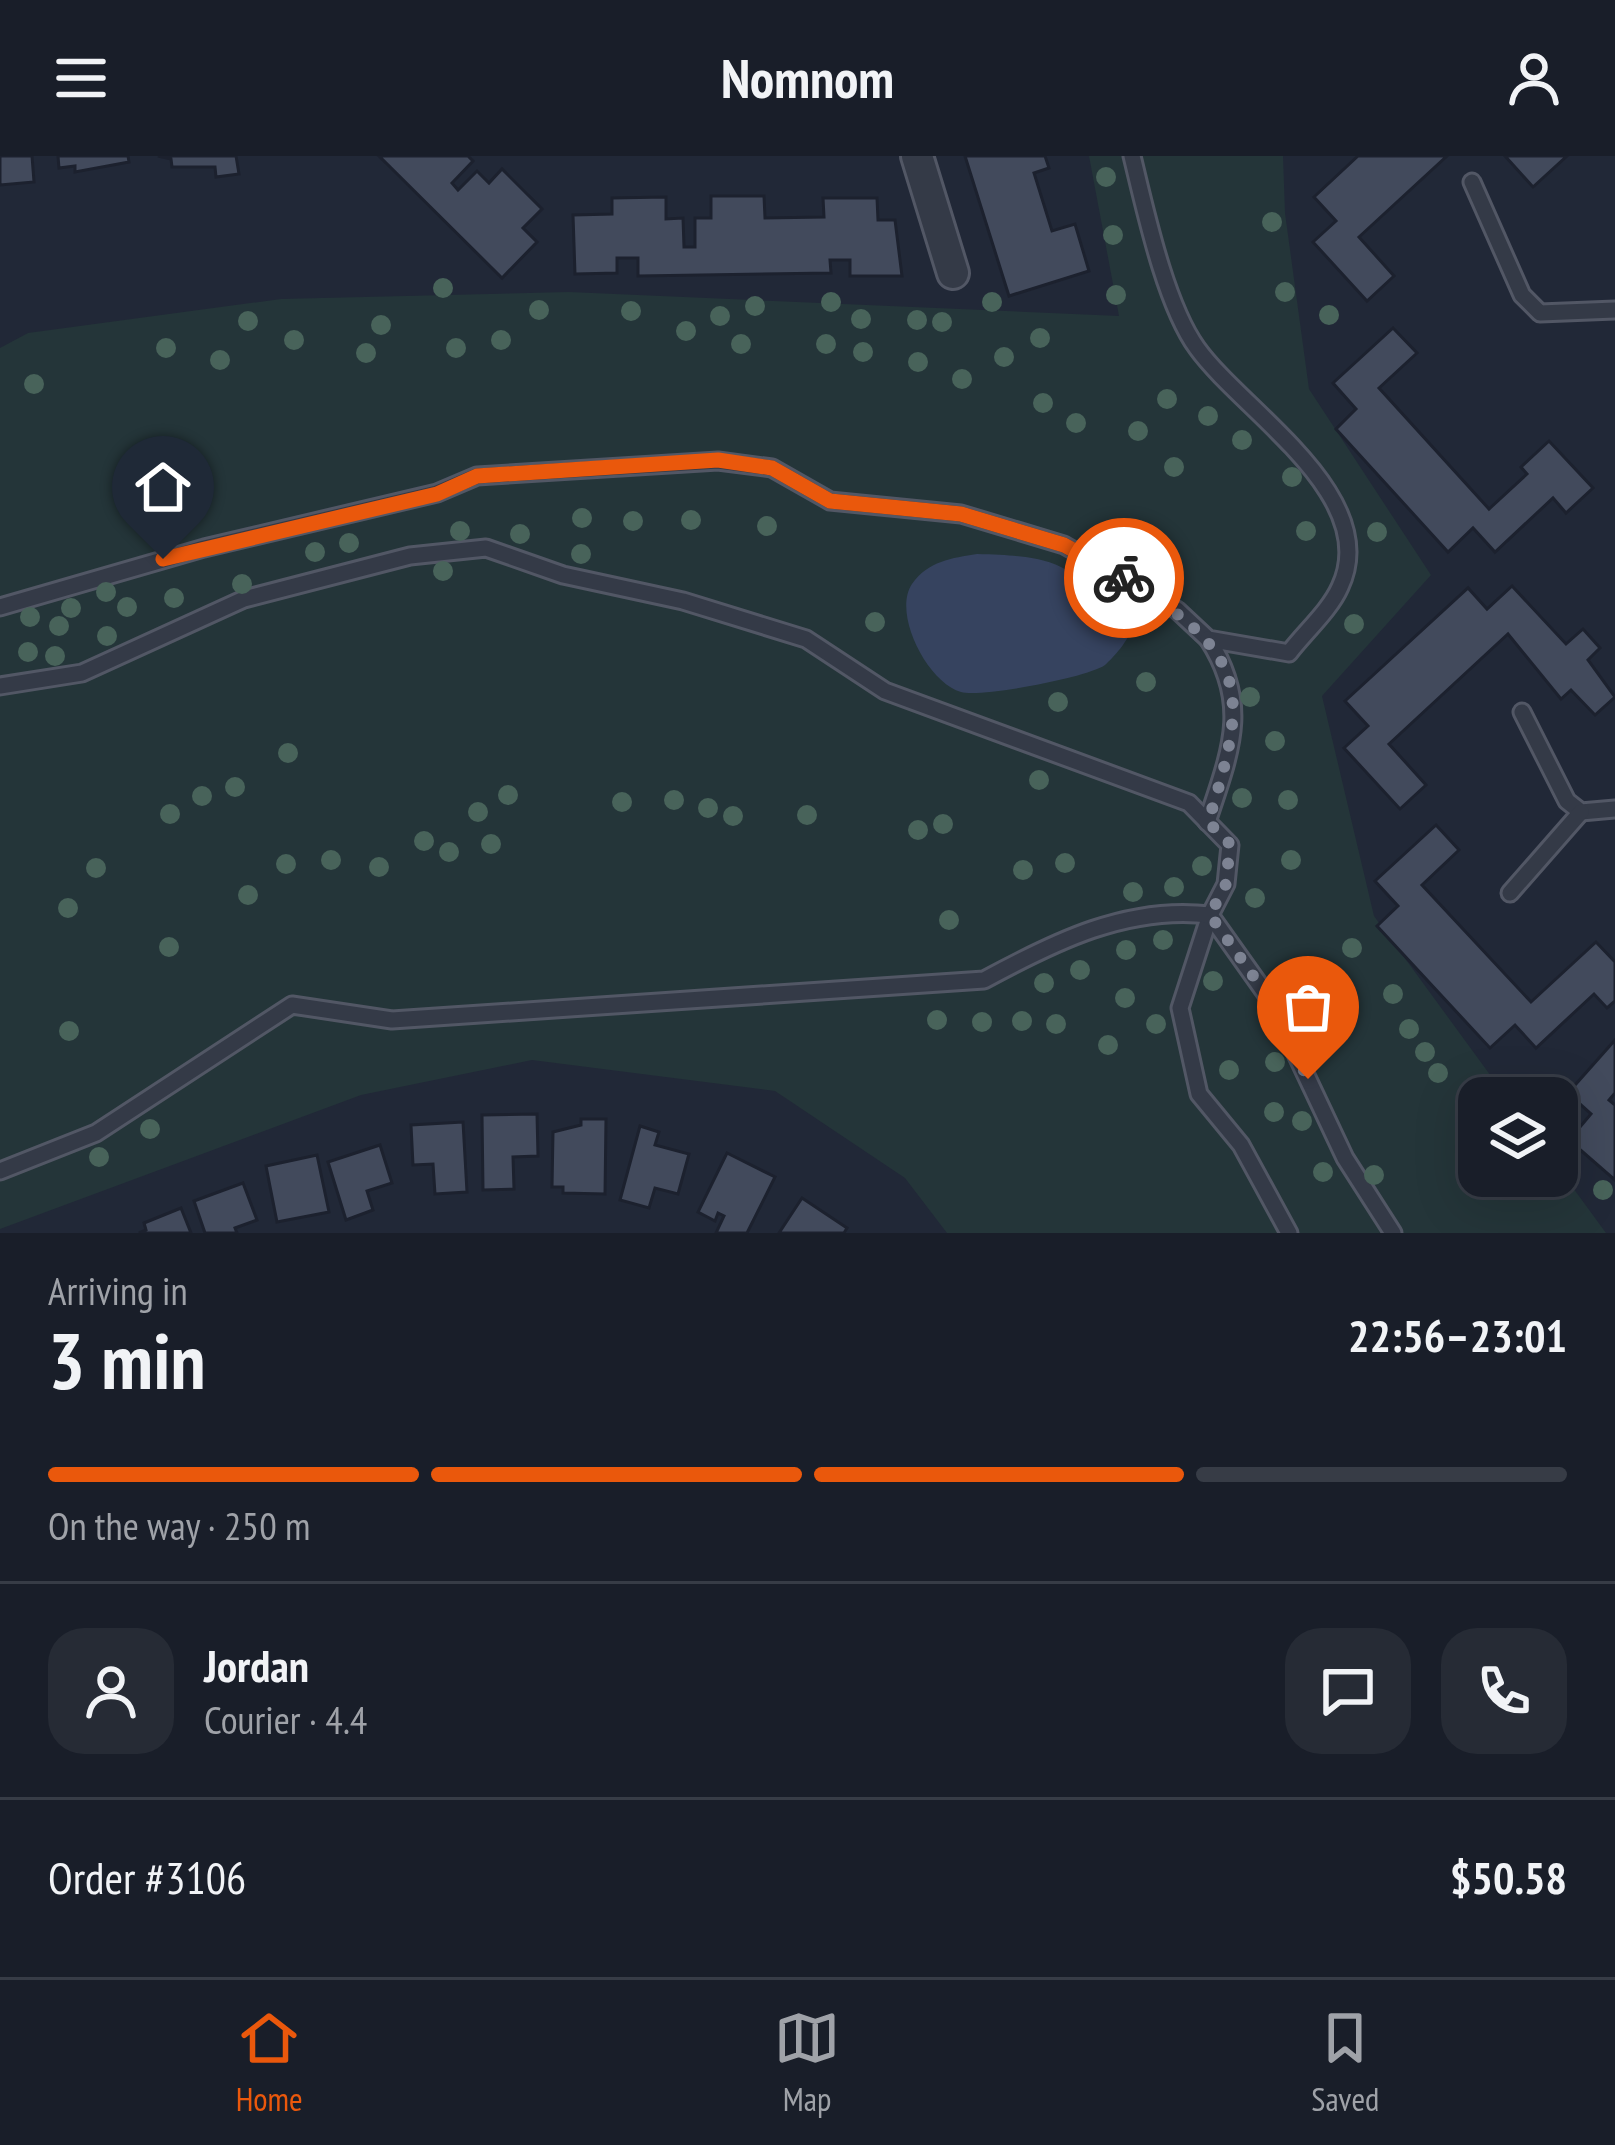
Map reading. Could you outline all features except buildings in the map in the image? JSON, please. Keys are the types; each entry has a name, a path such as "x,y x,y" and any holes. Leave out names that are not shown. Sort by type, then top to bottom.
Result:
{"street":[{"path":"917,156 953,273"}],"lane":[{"path":"1132,156 1151,236 1196,347 1314,472 1350,536 1341,587 1289,653 1208,638"},
{"path":"1472,182 1522,295 1540,313 1615,310"},
{"path":"0,607 204,548 437,494 477,476 718,460 772,468 830,501 961,514 1064,545 1177,610 1208,638 1229,670 1235,724 1208,822"},
{"path":"0,686 82,673 244,598 410,556 486,548 563,575 683,601 806,639 885,691 1189,803 1230,844 1226,884 1210,915 1180,1008 1199,1094 1241,1145 1289,1233"},
{"path":"1522,712 1567,801 1581,812 1615,809"},
{"path":"1510,893 1581,812"},
{"path":"0,1171 96,1132 292,1006 392,1020 984,980 1064,937 1172,910 1210,915 1271,1001 1345,1158 1393,1233"}],"shaded area":[{"path":"1089,156 1283,156 1285,213 1309,389 1431,575 1322,696 1374,916 1492,1077 1458,1077 1458,1197 1578,1195 1606,1233 947,1233 905,1178 775,1091 532,1060 361,1095 0,1229 0,348 28,333 281,299 569,292 1119,316"}],"water":[{"path":"977,554 1031,558 1065,569 1131,629 1127,638 1105,665 1079,675 990,692 961,692 949,686 917,646 907,597 918,576 933,565"}],"way so far":[{"path":"1124,578 1177,610 1208,638 1229,670 1235,724 1208,822 1230,844 1226,884 1210,915 1271,1001 1308,1079"}],"route":[{"path":"163,559 437,494 477,476 718,460 772,468 830,501 961,514 1064,545 1124,578"}]}
